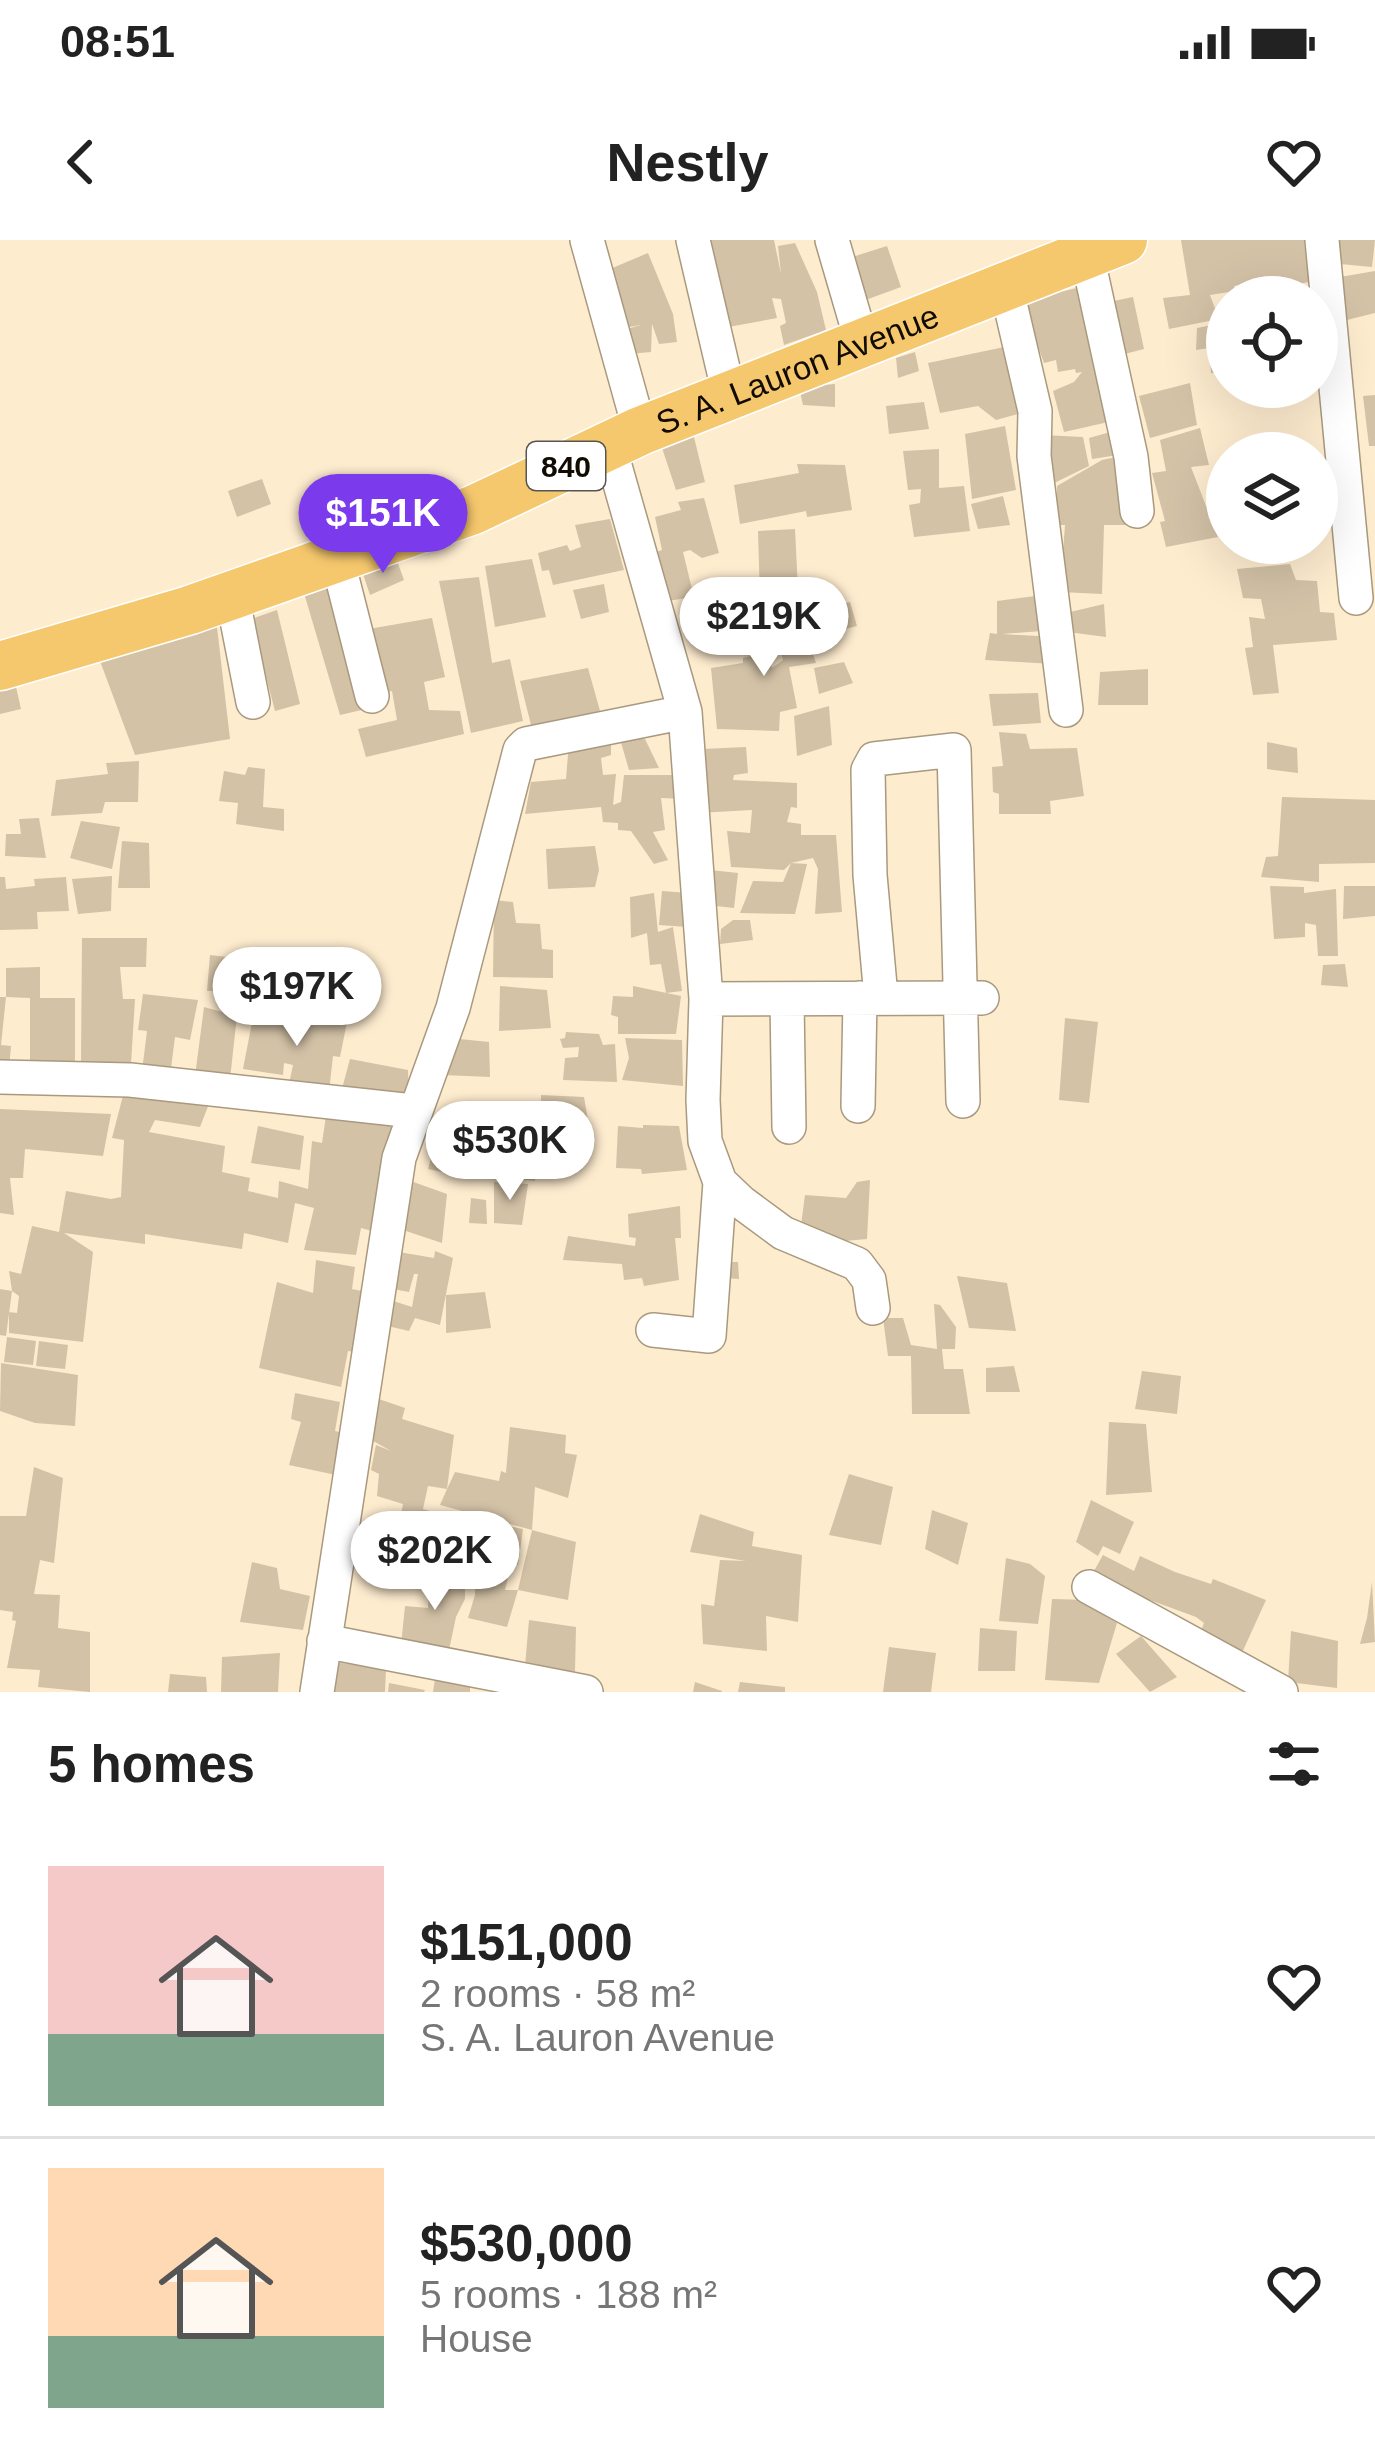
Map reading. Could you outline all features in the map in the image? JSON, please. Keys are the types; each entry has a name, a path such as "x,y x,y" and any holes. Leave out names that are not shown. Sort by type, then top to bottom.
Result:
{"highway":[{"name":"S. A. Lauron Avenue","path":"0,667 232,595 473,510 729,394 1105,247"}],"street":[{"path":"586,240 685,712 706,999 705,1141 720,1182 709,1336 652,1330"},
{"path":"693,240 729,394"},
{"path":"832,240 862,343"},
{"path":"1322,240 1356,598"},
{"path":"1105,247 1137,512"},
{"path":"1006,286 1035,411 1034,456 1066,710"},
{"path":"337,558 372,696"},
{"path":"232,595 253,702"},
{"path":"317,1692 399,1158 453,1008 520,750 526,744 685,712"},
{"path":"858,1106 870,998 868,770 874,759 954,751 970,997 963,1101"},
{"path":"706,999 970,997"},
{"path":"787,1001 789,1126"},
{"path":"0,1077 130,1080 413,1111"},
{"path":"720,1182 784,1233 852,1260 869,1280 873,1308"},
{"path":"1089,1587 1281,1692"},
{"path":"324,1641 586,1692"}],"building":[{"path":"702,240 774,240 781,274 778,246 795,243 817,292 826,330 784,345 781,299 772,298 777,318 723,328"},
{"path":"1181,240 1304,240 1308,276 1206,276 1206,322 1169,329 1163,298 1190,295"},
{"path":"1329,240 1375,240 1372,267 1329,263"},
{"path":"887,246 901,287 860,302 849,258"},
{"path":"648,253 673,314 677,342 659,344 652,324 651,352 629,354 623,330 641,325 629,327 610,269"},
{"path":"1375,271 1375,313 1347,320 1340,277"},
{"path":"1081,287 1113,421 1064,432 1053,391 1074,382 1082,372 1058,372 1056,360 1044,363 1037,344 1032,346 1026,300"},
{"path":"1133,297 1144,349 1113,357 1104,303"},
{"path":"1206,326 1206,348 1196,350 1197,328"},
{"path":"1009,346 1033,410 996,420 978,406 940,413 928,363"},
{"path":"915,352 919,371 898,378 896,358"},
{"path":"1190,383 1197,425 1150,438 1139,396"},
{"path":"835,384 835,407 803,405 799,387"},
{"path":"1375,395 1375,446 1369,446 1363,396"},
{"path":"924,402 929,429 889,434 886,406"},
{"path":"1005,426 1016,490 972,499 965,434"},
{"path":"1200,428 1206,465 1191,467 1206,506 1206,539 1166,547 1160,522 1165,521 1152,473 1166,471 1160,440"},
{"path":"692,429 705,482 676,490 659,439"},
{"path":"1114,431 1118,455 1092,459 1089,438"},
{"path":"1043,435 1083,437 1089,466 1046,487"},
{"path":"939,449 939,488 964,486 970,531 914,537 909,505 920,503 921,489 908,490 903,451"},
{"path":"1126,455 1132,525 1104,525 1102,594 1060,592 1065,525 1057,525 1057,486 1102,460"},
{"path":"797,464 845,465 852,510 807,517 806,511 740,524 734,485 799,473"},
{"path":"262,479 271,504 237,517 228,491"},
{"path":"1003,496 1010,525 978,529 971,504"},
{"path":"704,498 719,553 702,558 690,550 683,552 694,597 667,601 656,552 662,550 655,517 681,510 678,502"},
{"path":"610,519 624,570 553,585 549,570 542,571 538,553 567,545 570,551 581,547 575,525"},
{"path":"795,529 798,590 760,599 758,531"},
{"path":"396,558 404,580 370,595 362,571"},
{"path":"532,559 546,617 495,627 485,566"},
{"path":"1290,564 1296,580 1317,581 1320,612 1334,613 1337,640 1273,645 1279,693 1253,695 1245,648 1253,647 1249,617 1265,619 1261,599 1243,598 1237,569"},
{"path":"479,577 492,663 510,659 523,721 471,733 439,581"},
{"path":"604,584 609,612 581,619 573,590"},
{"path":"329,586 366,709 340,715 304,593"},
{"path":"1043,595 1042,631 1002,634 1054,637 1052,664 985,660 990,633 997,634 997,601"},
{"path":"850,602 857,626 821,635 814,610"},
{"path":"1104,604 1106,637 1068,632 1066,613"},
{"path":"277,610 300,704 275,711 251,619"},
{"path":"812,616 819,637 810,645 816,663 789,667 797,708 780,712 779,731 717,729 711,668 743,663 743,658 767,652 763,629","holes":["780,650 783,660 772,668 767,652"]},
{"path":"432,618 445,677 424,682 429,710 460,711 464,734 366,757 358,729 397,720 392,691 379,694 363,630"},
{"path":"217,627 230,739 135,755 100,661"},
{"path":"844,662 853,683 819,694 814,668"},
{"path":"588,668 600,711 531,725 520,681"},
{"path":"1148,669 1148,705 1098,705 1100,672"},
{"path":"16,687 21,709 0,714 0,691"},
{"path":"1038,693 1041,723 993,726 989,694"},
{"path":"829,706 832,745 797,756 794,716"},
{"path":"999,732 1026,734 1030,749 1077,748 1084,796 1050,801 1051,814 999,814 992,767 1003,766"},
{"path":"620,739 645,739 659,768 629,770"},
{"path":"569,742 611,742 611,755 601,758 603,775 616,774 613,805 621,802 624,775 682,775 682,799 661,798 665,830 653,832 668,860 654,864 631,831 618,830 618,823 603,822 601,807 525,814 531,782 566,779"},
{"path":"1267,742 1297,748 1298,773 1267,769"},
{"path":"746,747 748,773 734,775 733,780 797,783 797,808 791,807 787,822 801,824 801,835 836,835 842,912 815,914 818,869 813,858 791,863 784,870 731,867 727,831 750,833 752,810 697,813 702,749"},
{"path":"139,761 138,802 105,802 102,813 51,816 56,780 108,774 106,763"},
{"path":"248,767 265,769 263,807 284,809 284,831 236,824 238,803 219,801 224,771 245,775"},
{"path":"1282,797 1375,800 1375,863 1319,864 1319,882 1261,877 1266,857 1278,856"},
{"path":"39,818 46,858 5,856 6,834 21,834 19,819"},
{"path":"81,821 120,827 112,869 70,858"},
{"path":"122,841 149,843 150,888 118,888"},
{"path":"595,846 599,870 595,887 548,889 546,849"},
{"path":"791,863 807,864 795,914 740,913 753,881 783,882"},
{"path":"710,870 738,873 734,908 707,905"},
{"path":"112,876 111,911 78,914 72,879"},
{"path":"0,877 5,877 6,889 35,886 34,879 66,877 69,911 37,912 38,929 0,930"},
{"path":"1270,886 1304,887 1304,893 1336,889 1338,956 1318,956 1316,925 1305,923 1305,937 1274,939"},
{"path":"1344,886 1375,886 1375,916 1343,919"},
{"path":"662,891 688,893 687,927 659,925"},
{"path":"654,893 658,932 673,927 682,991 666,993 661,964 650,965 647,933 631,938 630,897"},
{"path":"494,900 513,902 516,923 540,924 542,949 553,950 553,978 493,977"},
{"path":"733,920 750,920 753,940 720,944 721,929"},
{"path":"82,938 147,938 146,967 120,967 123,999 135,999 131,1064 81,1062"},
{"path":"210,955 243,959 241,990 207,991"},
{"path":"1345,964 1348,987 1321,985 1323,965"},
{"path":"40,967 40,998 75,998 75,1069 30,1070 30,998 6,997 6,968"},
{"path":"500,986 547,990 551,1028 499,1031"},
{"path":"633,986 681,996 676,1034 618,1034 618,1017 611,1015 613,996 633,997"},
{"path":"143,994 198,1000 190,1040 175,1037 170,1076 142,1071 147,1031 138,1030"},
{"path":"0,997 6,997 1,1045 11,1046 9,1069 0,1069"},
{"path":"204,1007 237,1016 230,1079 195,1076"},
{"path":"296,1009 347,1022 340,1057 333,1056 329,1092 288,1089 293,1065 284,1063 283,1075 243,1069 253,1017 291,1027"},
{"path":"1065,1018 1098,1022 1089,1103 1059,1100"},
{"path":"566,1032 599,1034 603,1045 615,1044 617,1082 563,1080 565,1058 578,1057 579,1047 563,1048 560,1039"},
{"path":"450,1038 489,1042 490,1077 443,1075"},
{"path":"625,1038 682,1040 683,1086 622,1080 629,1058"},
{"path":"350,1059 408,1070 409,1104 340,1096"},
{"path":"125,1088 212,1096 200,1127 155,1120 149,1132 225,1146 222,1172 250,1178 248,1191 278,1198 279,1181 308,1189 312,1141 322,1143 327,1109 393,1118 379,1233 361,1228 356,1255 304,1250 314,1208 295,1203 288,1243 244,1233 242,1249 145,1234 145,1244 64,1233 93,1252 83,1342 9,1333 9,1312 17,1313 19,1296 12,1291 9,1271 21,1274 32,1226 59,1232 66,1191 121,1197 124,1140 112,1138"},
{"path":"541,1095 584,1097 589,1126 541,1124"},
{"path":"0,1109 111,1114 103,1156 25,1149 23,1178 10,1178 14,1215 0,1213"},
{"path":"465,1121 536,1127 535,1181 459,1171"},
{"path":"258,1126 304,1136 300,1170 251,1163"},
{"path":"618,1126 679,1126 687,1170 642,1174 641,1169 616,1168"},
{"path":"438,1132 459,1138 455,1175 428,1169"},
{"path":"405,1179 447,1194 442,1243 397,1228"},
{"path":"870,1180 867,1239 823,1243 801,1225 805,1195 846,1198 857,1182"},
{"path":"494,1182 528,1184 522,1225 494,1223"},
{"path":"471,1198 486,1200 487,1224 469,1223"},
{"path":"680,1206 681,1238 675,1238 679,1280 644,1286 642,1278 624,1280 622,1264 563,1260 568,1236 635,1246 636,1238 629,1237 628,1214"},
{"path":"387,1250 434,1258 435,1251 453,1258 440,1325 415,1318 409,1331 379,1324 387,1299 412,1307 418,1274 409,1292 382,1287"},
{"path":"316,1260 355,1267 352,1289 367,1292 356,1352 348,1351 341,1387 259,1368 277,1282 313,1293"},
{"path":"724,1262 738,1262 739,1279 724,1278"},
{"path":"957,1276 1007,1283 1016,1331 969,1328"},
{"path":"0,1289 12,1291 6,1336 0,1335"},
{"path":"485,1292 491,1328 446,1333 446,1295"},
{"path":"934,1304 940,1305 956,1327 955,1349 942,1349 944,1369 963,1369 970,1414 912,1414 911,1356 888,1356 883,1318 903,1318 911,1345 937,1349"},
{"path":"7,1337 36,1341 33,1365 4,1362"},
{"path":"39,1341 68,1345 65,1369 36,1366"},
{"path":"1,1363 78,1375 75,1426 35,1423 0,1411"},
{"path":"1014,1366 1020,1392 986,1392 986,1368"},
{"path":"1142,1371 1181,1376 1177,1414 1135,1409"},
{"path":"295,1393 340,1402 335,1431 343,1433 336,1475 289,1465 301,1422 291,1419"},
{"path":"373,1397 405,1408 402,1419 454,1435 447,1489 428,1486 423,1509 437,1513 429,1549 396,1539 403,1504 377,1496 379,1474 371,1470 376,1445 391,1451 366,1437"},
{"path":"1109,1422 1146,1424 1152,1492 1106,1495"},
{"path":"510,1427 566,1435 565,1453 577,1455 568,1498 535,1487 532,1530 440,1505 455,1472 499,1481 501,1471 506,1473"},
{"path":"34,1467 63,1478 54,1563 40,1560 34,1594 60,1595 58,1628 90,1632 90,1692 38,1687 40,1670 7,1668 16,1621 13,1612 0,1610 0,1516 26,1516"},
{"path":"849,1474 893,1487 881,1545 829,1535"},
{"path":"1091,1500 1134,1522 1120,1554 1103,1546 1098,1556 1076,1542"},
{"path":"932,1510 968,1523 958,1565 925,1549"},
{"path":"700,1514 754,1532 752,1546 802,1555 798,1622 766,1616 767,1651 703,1644 701,1604 714,1606 720,1560 746,1561 690,1552"},
{"path":"477,1520 523,1529 518,1565 470,1554"},
{"path":"532,1530 576,1542 568,1600 518,1590"},
{"path":"1103,1555 1134,1571 1140,1556 1266,1600 1241,1655 1200,1634 1204,1623 1196,1617 1090,1578"},
{"path":"1006,1558 1030,1564 1045,1576 1038,1624 999,1621"},
{"path":"252,1562 277,1568 280,1589 310,1596 303,1630 240,1622"},
{"path":"475,1565 509,1572 505,1590 518,1590 507,1627 468,1618 475,1595"},
{"path":"430,1570 465,1577 465,1599 449,1650 401,1645 405,1606 428,1608"},
{"path":"1372,1582 1375,1642 1360,1644 1367,1618"},
{"path":"1052,1599 1090,1600 1091,1607 1117,1623 1099,1683 1045,1680"},
{"path":"529,1620 576,1627 575,1672 525,1666"},
{"path":"980,1628 1017,1631 1015,1671 978,1671"},
{"path":"1291,1631 1338,1641 1337,1688 1288,1682"},
{"path":"1141,1636 1177,1677 1150,1692 1116,1654"},
{"path":"889,1647 936,1653 931,1692 883,1692"},
{"path":"280,1653 278,1692 221,1692 222,1657"},
{"path":"326,1661 386,1669 385,1692 324,1692"},
{"path":"170,1674 206,1677 207,1692 168,1692"},
{"path":"435,1679 470,1681 470,1692 433,1692"},
{"path":"695,1682 722,1691 722,1692 693,1692"},
{"path":"740,1682 785,1687 785,1692 738,1692"},
{"path":"389,1683 425,1690 388,1692"}]}
